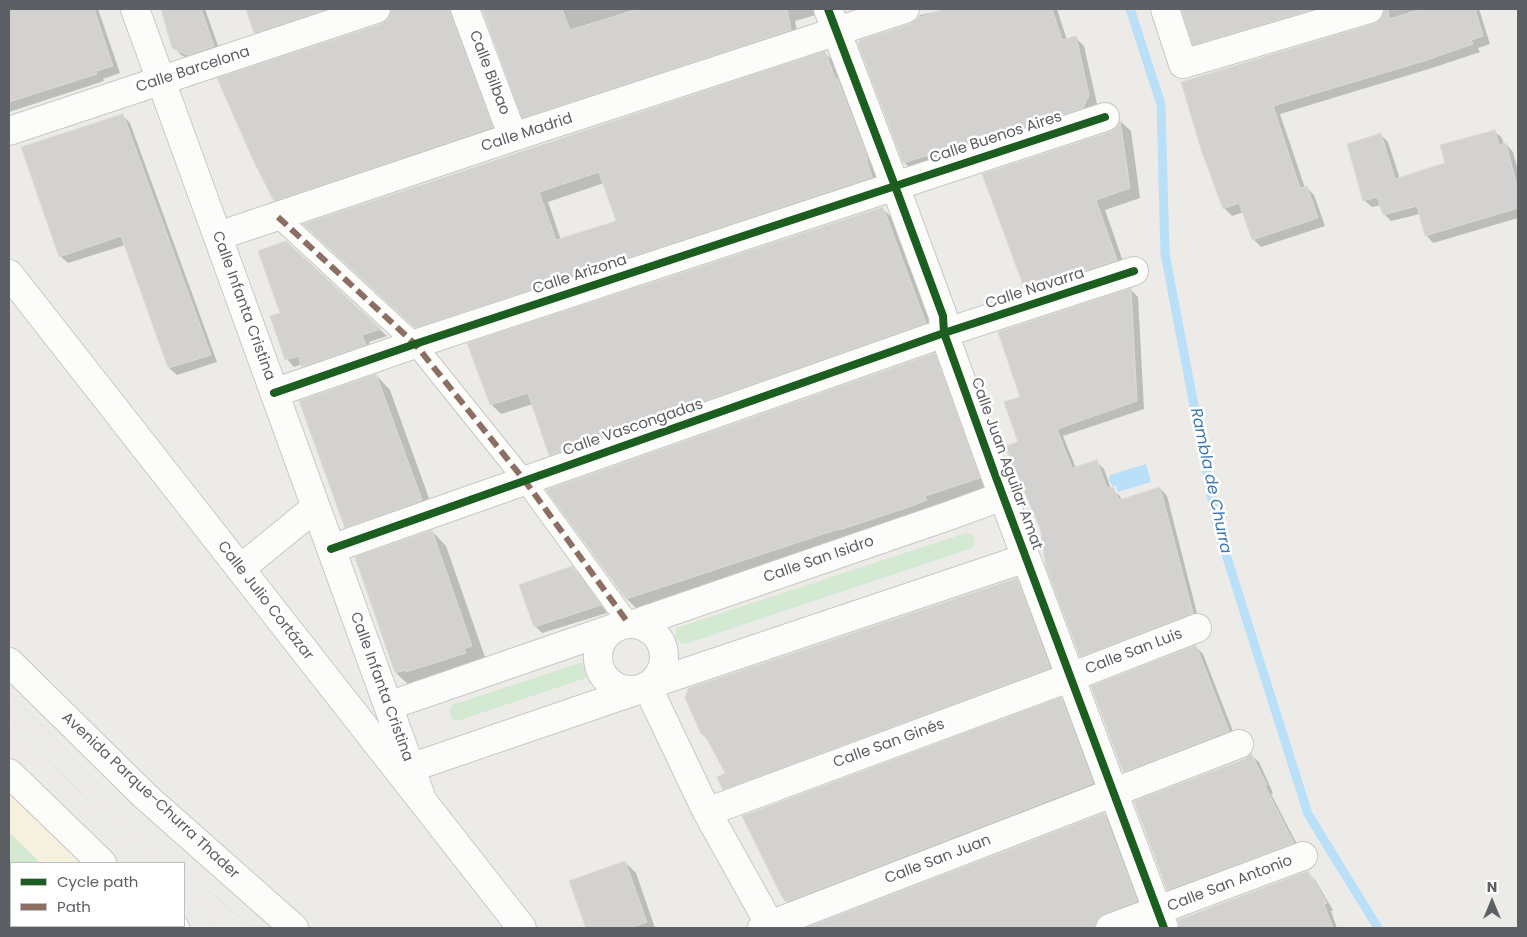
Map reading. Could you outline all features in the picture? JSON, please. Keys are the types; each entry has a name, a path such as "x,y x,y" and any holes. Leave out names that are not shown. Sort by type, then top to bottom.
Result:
{"street":[{"name":"Calle Infanta Cristina","path":"135,9 422,802"},
{"name":"Calle Barcelona","path":"9,131 376,9"},
{"name":"Calle Bilbao","path":"465,9 513,137"},
{"name":"Calle Madrid","path":"218,236 513,137 832,20 905,9"},
{"path":"1165,9 1182,64 1369,9"},
{"name":"Calle Juan Aguilar Amat","path":"832,20 896,186 943,316 944,333 1160,920"},
{"name":"Calle Buenos Aires","path":"896,186 1105,118"},
{"name":"Calle Arizona","path":"274,393 415,344 896,186"},
{"path":"278,216 415,344 525,481 627,625"},
{"name":"Calle Navarra","path":"944,333 1134,271"},
{"name":"Calle Julio Cortázar","path":"9,274 522,928"},
{"name":"Calle Vascongadas","path":"331,549 944,333"},
{"name":"Calle San Isidro","path":"388,706 1003,496"},
{"path":"240,569 316,507"},
{"path":"410,768 1026,558"},
{"path":"627,625 644,627 653,632 659,639 663,648 663,668 658,677 645,687 627,690 616,687 601,673 598,652 601,642 608,633 627,625"},
{"name":"Calle San Luis","path":"1071,677 1197,628"},
{"name":"Avenida Parque-Churra Thader","path":"9,662 145,796 294,928"},
{"name":"Calle San Ginés","path":"707,812 1071,677"},
{"path":"645,687 707,812 768,927"},
{"name":"Calle San Juan","path":"768,927 1239,744"},
{"path":"9,773 101,862"},
{"name":"Calle San Antonio","path":"1110,928 1160,920 1303,856"}],"shaded area":[{"path":"9,791 88,862 10,862 10,927 162,928 9,928"}],"green space":[{"path":"966,533 972,535 975,541 972,548 689,643 682,644 675,637 676,628"},
{"path":"583,662 590,662 592,668 589,677 457,721 451,717 449,711 452,705"},
{"path":"9,832 40,862 10,862 10,927 24,927 9,928"}],"water":[{"path":"1146,464 1151,482 1118,492 1116,486 1113,486 1109,480 1110,475"}],"building":[{"path":"9,9 94,9 113,66 96,71 97,74 9,102"},
{"path":"161,9 201,9 214,46 187,55 172,48"},
{"path":"246,9 327,9 254,33"},
{"path":"391,9 450,9 450,14 493,127 274,201 255,164 217,78 381,24 388,19"},
{"path":"482,9 562,9 570,30 638,9 787,9 791,30 522,118"},
{"path":"944,9 1052,9 1062,40 1076,36 1089,95 1083,108 971,145 951,148 903,163 858,44 860,40 910,24 918,18"},
{"path":"1181,9 1315,9 1193,45"},
{"path":"1384,9 1388,9 1389,19 1422,9 1475,9 1483,36 1471,40 1473,44 1424,61 1273,106 1300,188 1307,186 1318,218 1252,240 1239,203 1223,209 1201,149 1181,82 1373,24 1381,19"},
{"path":"825,51 868,159 866,158 872,177 415,328 303,224","holes":["599,172 616,221 556,240 539,192"]},
{"path":"123,114 211,355 168,368 121,236 59,257 21,147"},
{"path":"1120,120 1130,188 1096,200 1117,260 1025,290 982,174 1110,132 1117,127"},
{"path":"1495,130 1499,145 1506,143 1518,190 1518,208 1425,236 1417,206 1383,215 1377,197 1363,201 1347,144 1381,133 1395,179 1445,163 1440,145"},
{"path":"883,207 926,323 549,456 528,393 490,405 467,343"},
{"path":"286,241 381,329 362,335 366,345 301,367 299,356 285,360 270,316 280,313 258,251"},
{"path":"1131,288 1137,401 1057,429 1072,468 1097,460 1107,488 1113,487 1119,500 1160,487 1193,613 1080,657 1046,567 1040,528 1005,446 1018,442 1004,402 1020,397 998,332"},
{"path":"935,353 980,478 925,496 927,500 912,506 626,599 546,490"},
{"path":"376,374 422,500 345,528 299,401"},
{"path":"432,530 472,646 464,649 466,653 406,672 405,670 395,673 355,557"},
{"path":"572,566 601,605 534,627 519,585"},
{"path":"1017,578 1050,668 723,790 717,777 725,773 705,735 701,734 685,698 689,688"},
{"path":"1196,645 1229,731 1123,772 1091,686"},
{"path":"1061,697 1093,783 786,902 782,897 742,816"},
{"path":"1251,753 1267,785 1265,786 1294,843 1167,890 1134,801 1245,759"},
{"path":"1104,813 1137,901 1104,914 1098,918 1095,928 805,928"},
{"path":"625,861 647,922 630,928 586,928 569,881"},
{"path":"1308,871 1327,903 1324,904 1333,928 1179,928 1178,920"}],"waterway":[{"name":"Rambla de Churra","path":"1130,9 1161,104 1165,254 1217,526 1308,814 1378,928"}],"tram line":[{"path":"9,692 175,862"},
{"path":"9,717 145,862"},
{"path":"185,871 253,928"},
{"path":"185,901 216,928"}],"marked path":[{"path":"278,217 415,344 525,481 629,624"}],"cycle path":[{"path":"828,9 943,316 944,333 994,472 1164,928"},
{"path":"274,393 415,344 1105,117"},
{"path":"331,549 944,333 1134,271"}]}
